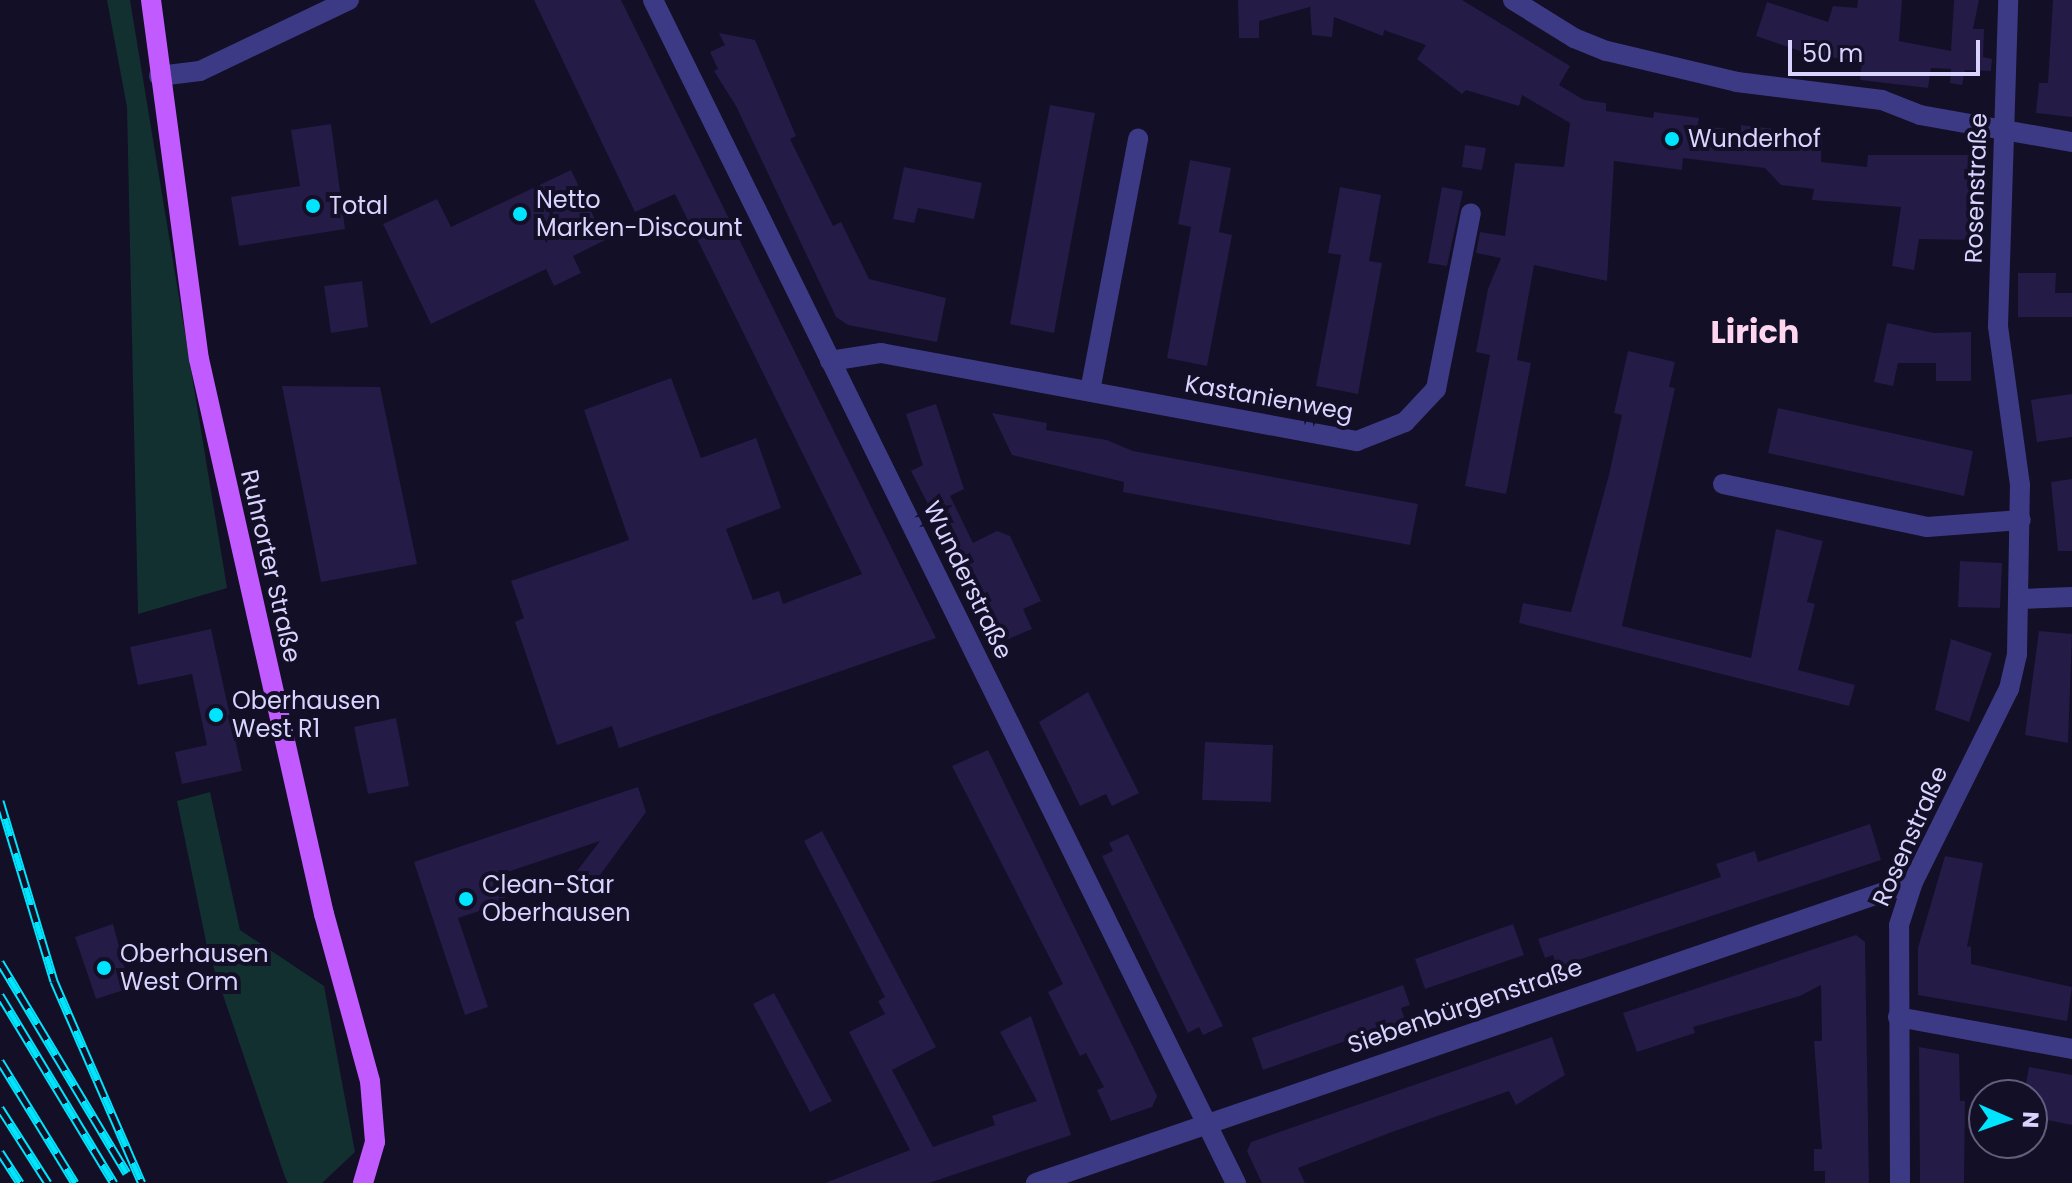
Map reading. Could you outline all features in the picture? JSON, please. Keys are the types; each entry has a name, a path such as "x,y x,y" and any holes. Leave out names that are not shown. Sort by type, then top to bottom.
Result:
{"main road":[{"name":"Ruhrorter Straße","path":"151,0 199,359 324,914 370,1081 375,1142 363,1183"}],"street":[{"path":"159,76 200,71 349,0"},
{"name":"Wunderstraße","path":"653,0 1236,1183"},
{"path":"1513,0 1574,38 1607,51 1737,82 1882,100 1920,115 2072,142"},
{"name":"Rosenstraße","path":"1900,1183 1899,925 1913,882 2009,689 2021,599 2021,520 1998,326 2008,0"},
{"path":"1090,391 1138,139"},
{"name":"Kastanienweg","path":"830,361 881,353 1357,441 1405,422 1436,389 1471,213"},
{"path":"1723,484 1927,527 2021,520"},
{"path":"2021,599 2072,597"},
{"name":"Siebenbürgenstraße","path":"1036,1183 1913,882"},
{"path":"1898,1017 2072,1049"}],"green space":[{"path":"107,0 130,0 227,588 138,614 127,107"},
{"path":"210,792 240,930 324,986 355,1152 322,1183 288,1183 285,1177 208,951 177,801"}],"building":[{"path":"534,0 621,0 936,638 619,748 612,726 557,745 515,622 524,618 511,581 629,540 584,410 671,378 701,458 756,438 781,508 726,529 753,600 779,591 783,604 862,574 675,194 635,212"},
{"path":"1238,0 1462,0 1570,66 1559,85 1584,100 1606,103 1606,111 1653,118 1654,112 1699,118 1698,125 1741,131 1741,125 1822,135 1821,162 1867,167 1868,155 1980,155 1978,240 1919,239 1914,270 1892,266 1901,207 1812,200 1814,189 1781,185 1765,168 1683,158 1682,170 1614,161 1607,281 1534,265 1517,360 1531,363 1506,494 1465,486 1490,355 1476,352 1488,289 1501,258 1476,253 1480,232 1505,236 1515,163 1564,167 1570,123 1522,95 1519,106 1466,90 1462,94 1417,59 1426,45 1384,30 1383,36 1334,17 1332,37 1312,35 1310,7 1259,21 1259,38 1239,38"},
{"path":"1858,0 1902,0 1899,41 1951,51 1954,0 1979,0 1973,29 1984,29 1983,57 1992,59 1991,71 1965,70 1962,85 1950,83 1951,69 1931,68 1928,88 1860,80 1862,61 1812,55 1756,36 1767,2 1828,22 1833,6 1857,8"},
{"path":"2053,0 2072,0 2072,117 2036,113 2039,83 2048,83"},
{"path":"719,33 755,40 796,136 790,139 833,226 841,222 869,279 946,298 937,342 848,325 836,317 736,106 714,71 718,69 710,52 725,45"},
{"path":"1050,105 1095,113 1054,333 1010,324"},
{"path":"331,124 345,229 239,246 231,197 300,186 291,130"},
{"path":"1465,145 1486,148 1482,170 1462,167"},
{"path":"1190,160 1231,168 1219,232 1232,235 1207,366 1167,358 1191,227 1178,224"},
{"path":"904,167 982,183 974,219 918,208 914,223 893,219"},
{"path":"571,170 605,240 573,256 581,273 554,286 546,269 431,324 383,224 437,199 451,227"},
{"path":"1340,187 1381,195 1369,261 1382,263 1358,394 1316,386 1341,255 1328,253"},
{"path":"1442,187 1463,191 1447,266 1428,263"},
{"path":"2018,273 2056,273 2055,293 2072,293 2072,317 2018,317"},
{"path":"362,281 368,327 331,333 324,286"},
{"path":"1887,323 1934,333 1971,332 1971,381 1936,381 1936,363 1898,363 1893,386 1874,382"},
{"path":"1628,351 1675,362 1669,387 1675,388 1622,626 1751,658 1776,529 1823,541 1807,602 1815,604 1798,670 1855,685 1849,706 1519,623 1523,603 1571,612 1609,475 1622,415 1614,413"},
{"path":"282,386 380,387 417,564 321,582"},
{"path":"2072,394 2072,437 2037,442 2031,400"},
{"path":"936,404 964,489 950,496 973,543 997,531 1010,536 1041,601 1023,609 1032,629 999,643 911,471 923,465 906,414"},
{"path":"1778,408 1973,451 1964,496 1768,453"},
{"path":"992,413 1047,423 1046,430 1107,440 1133,451 1418,504 1410,545 1123,492 1124,482 1012,455"},
{"path":"2072,479 2072,551 2058,551 2051,482"},
{"path":"1960,561 2002,563 2000,608 1958,607"},
{"name":"Oberhausen West R1","path":"211,629 242,771 182,784 175,752 207,745 192,674 138,685 130,647"},
{"path":"2039,631 2072,634 2068,743 2025,735"},
{"path":"1951,639 1992,653 1969,722 1935,710"},
{"path":"1088,692 1139,793 1112,806 1106,794 1080,806 1039,722"},
{"path":"396,718 409,786 368,794 354,727"},
{"path":"1205,742 1273,745 1271,802 1202,800"},
{"path":"988,750 1157,1096 1152,1107 1111,1121 1097,1090 1104,1087 1086,1053 1080,1056 1048,992 1063,984 952,766"},
{"name":"Clean-Star Oberhausen","path":"638,787 646,812 584,897 567,884 600,841 498,875 507,902 458,918 488,1007 465,1015 414,862"},
{"path":"1870,824 1881,860 1557,967 1553,955 1545,958 1538,939 1721,877 1716,864 1755,851 1758,862"},
{"path":"822,831 936,1047 892,1070 933,1147 995,1125 992,1116 1037,1101 1000,1032 1031,1016 1071,1135 929,1183 825,1183 910,1150 849,1032 885,1014 878,1001 885,997 804,841"},
{"path":"1128,834 1223,1026 1203,1035 1199,1027 1188,1033 1102,856 1113,851 1109,843"},
{"path":"1945,856 1983,863 1967,947 1971,946 1971,964 2072,987 2067,1021 1918,995 1918,948"},
{"name":"Oberhausen West Orm","path":"113,924 130,988 96,999 75,937"},
{"path":"1513,924 1524,955 1425,989 1415,959"},
{"path":"1856,935 1865,942 1869,1183 1825,1183 1825,1171 1814,1171 1814,1149 1822,1149 1814,1041 1822,1041 1821,985 1800,996 1693,1027 1695,1033 1637,1052 1623,1013"},
{"path":"1403,985 1410,1005 1401,1008 1405,1020 1263,1070 1252,1038"},
{"path":"774,993 832,1101 810,1112 753,1004"},
{"path":"1552,1037 1565,1075 1516,1105 1509,1091 1392,1132 1298,1168 1305,1183 1262,1183 1247,1151 1251,1142"},
{"path":"1919,1047 1959,1054 1960,1101 1965,1101 1964,1183 1920,1183"},
{"path":"2029,1067 2072,1075 2072,1125 2048,1120 2048,1079 2027,1079"}],"railway":[{"path":"0,801 54,981 142,1183"},
{"path":"0,962 127,1173"},
{"path":"0,995 114,1183"},
{"path":"0,1061 75,1183"},
{"path":"0,1108 48,1183"},
{"path":"0,1152 20,1183"}],"place":[{"name":"Wunderhof","path":"1672,139"},
{"name":"Total","path":"313,206"},
{"name":"Netto Marken-Discount","path":"520,214"},
{"name":"Oberhausen West R1","path":"216,715"},
{"name":"Clean-Star Oberhausen","path":"466,899"},
{"name":"Oberhausen West Orm","path":"104,968"}],"district":[{"name":"Lirich","path":"1755,332"}]}
